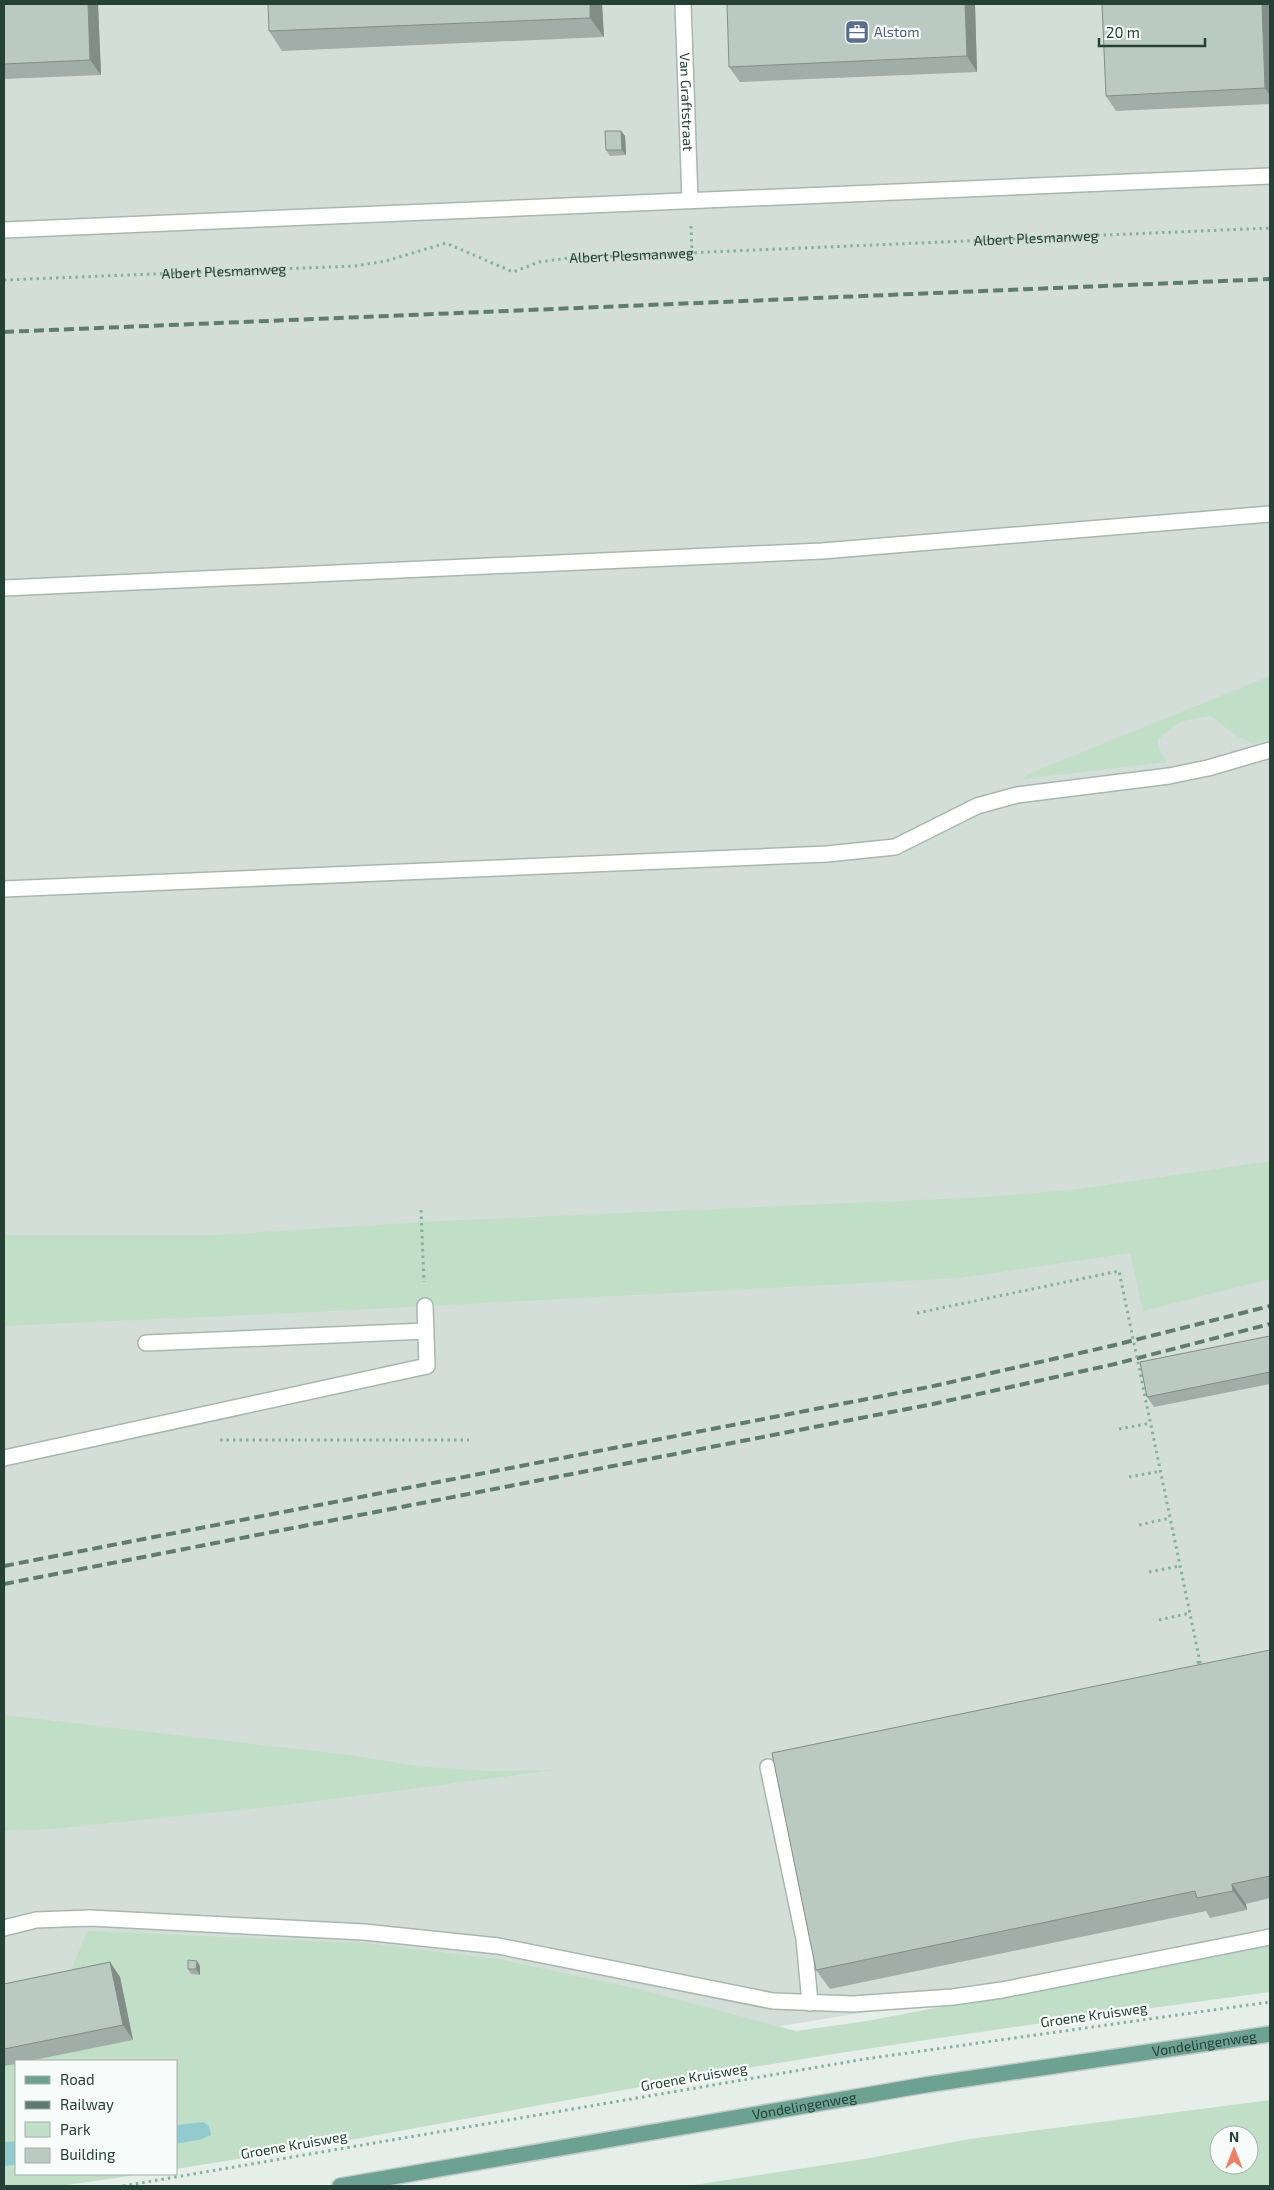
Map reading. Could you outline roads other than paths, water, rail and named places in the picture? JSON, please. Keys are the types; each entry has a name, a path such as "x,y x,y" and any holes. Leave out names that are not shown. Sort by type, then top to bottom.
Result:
{"main road":[{"name":"Vondelingenweg","path":"340,2186 925,2086 1270,2034"}],"street":[{"name":"Van Graftstraat","path":"683,4 690,200"},
{"path":"4,230 1270,176"},
{"path":"4,588 822,551 1270,514"},
{"path":"4,889 808,855 881,850 907,843 957,815 998,799 1038,791 1169,776 1208,768 1270,750"},
{"path":"4,1458 427,1366 424,1306"},
{"path":"146,1343 426,1331"},
{"path":"768,1767 804,1939 810,2003"},
{"path":"4,1928 36,1920 90,1918 364,1932 498,1946 744,1997 773,2001 854,2004 900,2002 994,1991 1270,1937"}],"water":[{"path":"203,2122 209,2126 211,2135 199,2140 178,2144 178,2125"},
{"path":"15,2141 15,2165 4,2166 4,2142"}],"railway":[{"path":"4,332 1270,279"},
{"path":"4,1566 929,1387 1111,1346 1270,1306"},
{"path":"4,1584 933,1404 1115,1364 1270,1324"}],"place":[{"name":"Alstom","path":"857,32"}]}
